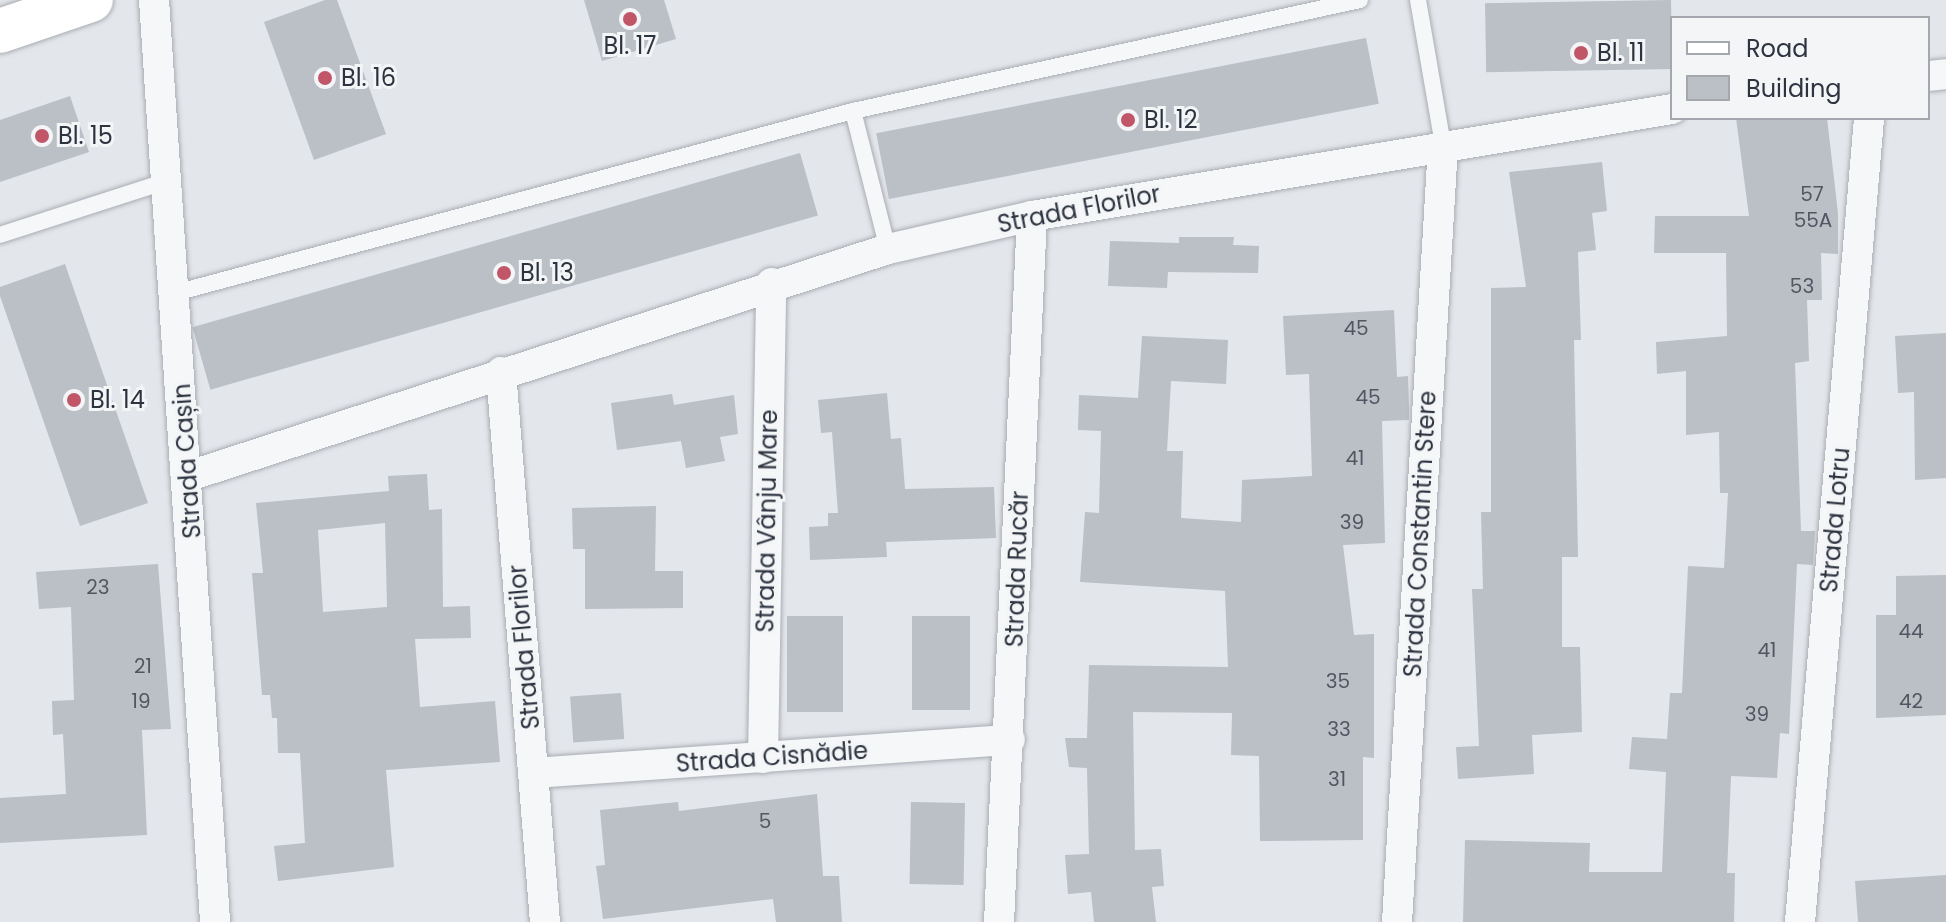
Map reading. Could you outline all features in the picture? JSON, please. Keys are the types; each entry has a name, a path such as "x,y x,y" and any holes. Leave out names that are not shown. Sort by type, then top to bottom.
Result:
{"main road":[{"path":"0,31 91,0"}],"street":[{"name":"Strada Cașin","path":"154,0 164,182 189,476 215,922"},
{"name":"Strada Florilor","path":"189,476 771,283 888,249 1032,216 1670,109"},
{"name":"Strada Lotru","path":"1800,922 1869,120"},
{"name":"Strada Constantin Stere","path":"1397,922 1443,145"},
{"name":"Strada Rucăr","path":"999,922 1010,740 1032,216"},
{"name":"Strada Vânju Mare","path":"763,758 771,283"},
{"name":"Strada Florilor","path":"501,372 545,922"},
{"name":"Strada Cisnădie","path":"534,773 1010,740"}],"lane":[{"path":"175,293 853,111 1360,0"},
{"path":"1418,0 1443,145"},
{"path":"853,111 888,249"},
{"path":"0,235 164,182"}],"building":[{"name":"Bl. 16","path":"325,0 337,0 386,134 314,160 264,22"},
{"name":"Bl. 17","path":"584,0 664,0 676,39 602,61"},
{"name":"Bl. 11","path":"1671,0 1670,69 1486,72 1485,3"},
{"name":"Bl. 12","path":"1366,38 1379,104 889,199 876,133"},
{"name":"Bl. 15","path":"70,96 89,152 0,182 0,120"},
{"path":"1736,120 1827,120 1838,213 1838,254 1821,253 1822,300 1807,300 1809,361 1795,363 1801,531 1815,531 1813,565 1797,564 1789,734 1780,733 1777,778 1731,776 1727,873 1735,873 1734,922 1463,922 1465,840 1590,843 1589,872 1662,872 1666,772 1629,769 1632,737 1667,739 1670,693 1682,693 1688,566 1724,568 1728,493 1720,493 1719,432 1686,435 1686,371 1657,374 1656,342 1727,336 1726,253 1654,253 1655,216 1749,216"},
{"name":"Bl. 13","path":"800,153 818,215 210,390 192,327"},
{"path":"1602,162 1607,211 1592,213 1596,250 1578,252 1581,340 1574,340 1578,557 1562,557 1562,647 1580,647 1582,732 1532,735 1534,774 1458,779 1456,747 1479,746 1472,589 1483,589 1481,512 1491,512 1491,288 1526,287 1509,172"},
{"path":"1179,237 1234,237 1233,245 1259,246 1258,273 1168,272 1167,288 1108,286 1110,241 1179,243"},
{"name":"Bl. 14","path":"65,264 148,503 80,526 0,296 0,287"},
{"path":"1394,310 1397,377 1408,376 1409,420 1382,421 1385,543 1343,545 1354,635 1374,634 1374,758 1363,757 1363,840 1260,841 1259,756 1231,755 1232,713 1133,712 1135,850 1161,849 1164,886 1152,887 1156,922 1094,922 1091,892 1068,894 1065,855 1089,854 1087,768 1069,767 1065,738 1087,738 1089,665 1228,667 1225,591 1080,582 1085,512 1099,513 1101,431 1078,430 1079,395 1138,398 1142,336 1228,340 1226,384 1171,381 1167,451 1183,451 1181,518 1241,522 1242,480 1312,476 1309,374 1286,375 1283,316"},
{"path":"1946,333 1946,478 1915,480 1914,392 1898,393 1895,336"},
{"path":"887,393 891,439 901,438 905,489 994,487 996,538 886,542 887,557 810,560 809,527 828,526 828,513 838,513 832,432 821,433 818,400"},
{"path":"672,394 674,405 734,395 738,434 720,437 725,461 686,468 681,441 617,450 611,403"},
{"path":"427,474 429,510 442,509 443,607 470,606 471,638 415,639 420,707 495,701 500,762 386,770 394,867 278,881 274,846 305,843 300,753 278,753 277,718 272,718 270,695 262,695 252,573 263,573 256,503 389,491 388,476","holes":["385,523 387,607 323,612 318,530"]},
{"path":"656,506 655,571 683,571 683,608 585,609 585,549 573,549 572,508"},
{"path":"158,564 171,729 142,730 147,835 0,843 0,798 66,794 63,734 53,735 52,701 74,700 71,607 39,609 36,572"},
{"path":"1946,575 1946,715 1876,718 1876,615 1896,615 1896,576"},
{"path":"787,616 843,616 843,712 787,712"},
{"path":"912,616 970,616 970,710 912,710"},
{"path":"621,693 624,739 573,742 570,697"},
{"path":"817,794 823,876 839,876 842,922 776,922 773,899 603,919 596,866 605,865 600,810 678,802 679,811"},
{"path":"911,802 965,803 964,885 910,884"},
{"path":"1946,875 1946,922 1858,922 1855,881"}],"place":[{"name":"Bl. 17","path":"630,19"},
{"name":"Bl. 11","path":"1581,53"},
{"name":"Bl. 16","path":"325,78"},
{"name":"Bl. 12","path":"1128,120"},
{"name":"Bl. 15","path":"42,136"},
{"name":"Bl. 13","path":"504,273"},
{"name":"Bl. 14","path":"74,400"}]}
